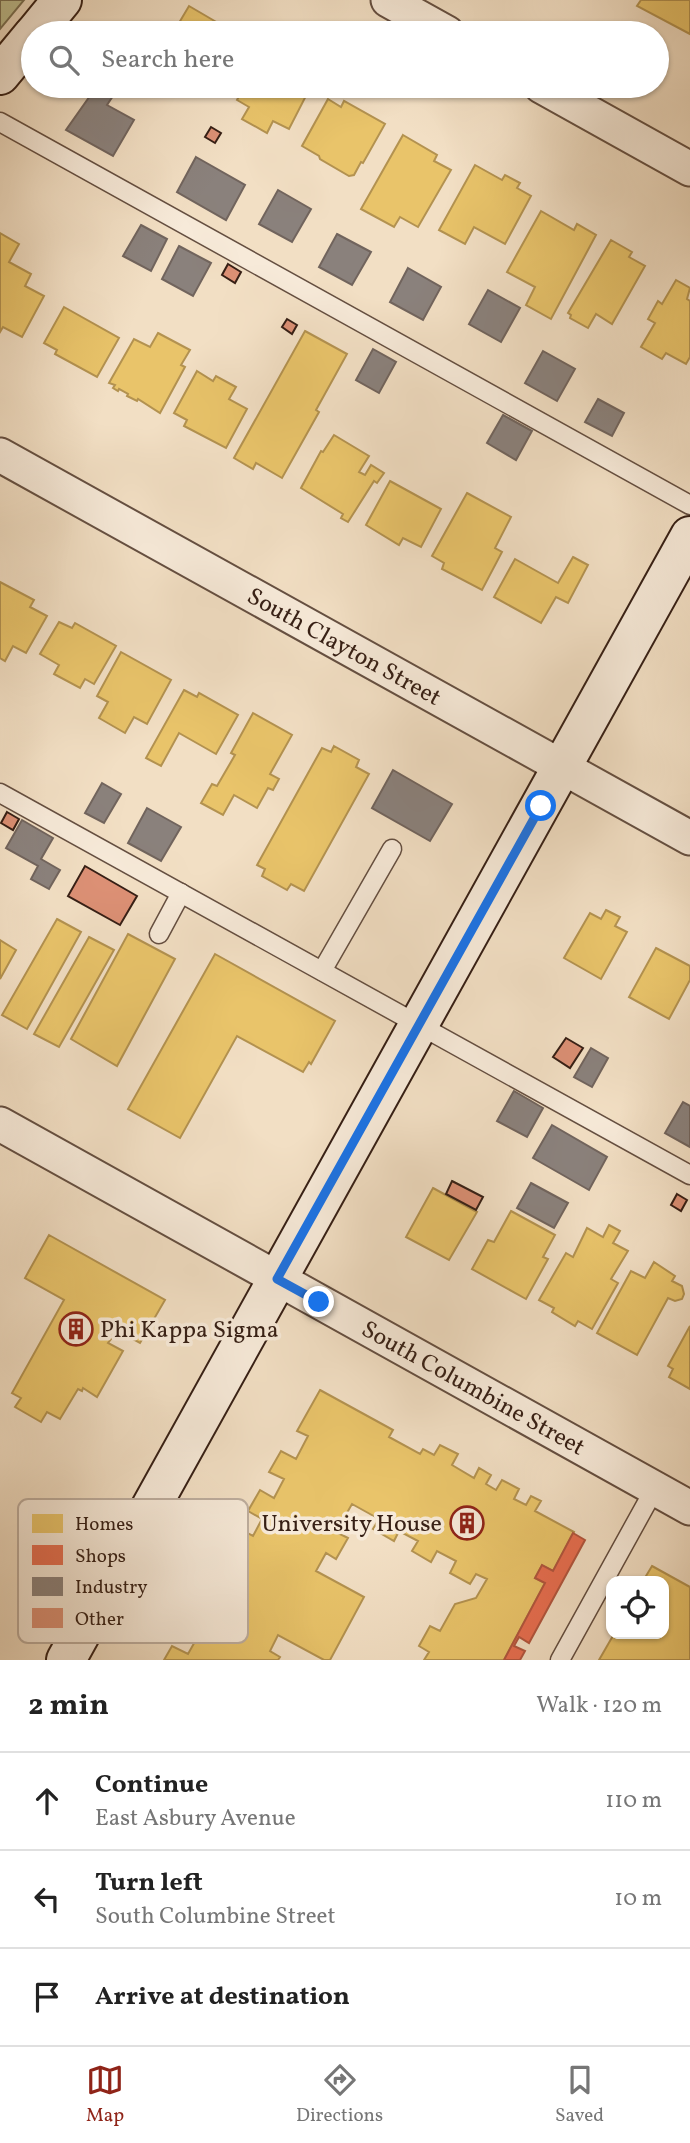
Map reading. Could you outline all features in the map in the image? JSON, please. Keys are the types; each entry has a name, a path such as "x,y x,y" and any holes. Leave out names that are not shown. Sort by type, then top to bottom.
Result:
{"street":[{"path":"45,21 62,0"},
{"path":"388,0 426,21"},
{"path":"0,75 21,50"},
{"path":"563,98 690,169"},
{"name":"South Clayton Street","path":"0,455 690,838"},
{"path":"155,1499 690,536"},
{"name":"South Columbine Street","path":"0,1124 690,1508"},
{"path":"66,1660 75,1643"}],"lane":[{"path":"0,122 690,505"},
{"path":"0,793 690,1175"},
{"path":"322,971 392,849"},
{"path":"159,934 181,893"},
{"path":"560,1660 655,1488"}],"green space":[{"path":"0,0 24,0 0,29"}],"building: Homes":[{"path":"641,0 690,0 690,34 669,21 637,6"},
{"path":"189,6 215,21 180,21"},
{"path":"305,98 289,129 273,121 267,133 242,119 249,107 237,100"},
{"path":"328,99 341,107 344,101 385,124 354,175 349,176 302,146"},
{"path":"403,135 437,155 434,161 451,170 418,227 400,217 394,227 361,209"},
{"path":"475,165 502,180 505,175 520,183 517,188 531,196 505,244 474,227 465,244 439,230"},
{"path":"541,211 574,230 577,224 596,235 551,319 526,305 535,287 507,272"},
{"path":"0,233 19,244 9,262 31,274 25,286 44,296 22,337 3,327 0,332"},
{"path":"611,240 632,252 629,257 645,266 612,324 596,314 588,328 570,318 568,313"},
{"path":"676,280 690,288 687,299 690,301 690,357 686,364 666,353 662,359 641,347 655,323 648,319 658,301 662,304"},
{"path":"64,307 119,338 97,377 55,354 57,350 44,343"},
{"path":"305,331 347,354 316,410 319,412 282,478 256,463 253,469 234,458"},
{"path":"158,333 190,350 181,365 185,367 160,413 119,389 118,391 113,388 115,385 109,383 134,339 150,347"},
{"path":"197,371 213,381 216,376 236,387 229,399 247,409 226,448 184,426 187,420 174,413"},
{"path":"334,435 369,456 359,472 365,475 371,465 384,473 377,483 374,481 348,522 341,518 343,514 301,488 321,451 323,452"},
{"path":"390,481 441,509 421,547 403,538 399,545 366,525"},
{"path":"467,493 511,517 495,548 502,552 482,590 442,569 444,563 432,556"},
{"path":"573,557 588,565 568,603 556,597 541,623 494,597 515,559 558,583"},
{"path":"0,582 34,600 30,607 47,616 26,653 13,646 5,661 0,658"},
{"path":"59,622 72,628 75,623 116,646 94,684 85,679 80,688 54,674 59,665 40,654"},
{"path":"121,652 171,680 147,724 134,717 125,733 99,718 108,702 97,696"},
{"path":"184,690 197,697 199,693 238,715 216,754 179,733 161,766 146,758"},
{"path":"253,713 292,735 270,774 279,779 273,790 268,788 257,808 234,795 223,815 201,803 212,784 217,786 235,755 231,753"},
{"path":"334,746 359,760 356,767 369,774 304,891 291,884 287,890 262,876 265,869 257,865 322,748 331,752"},
{"path":"606,910 620,917 615,926 627,932 601,979 564,958 590,913 601,919"},
{"path":"57,919 81,932 27,1029 2,1015"},
{"path":"128,934 175,959 117,1066 71,1039"},
{"path":"89,937 114,950 59,1047 34,1034"},
{"path":"0,940 16,950 0,979"},
{"path":"656,948 690,966 690,980 669,1019 629,997"},
{"path":"215,954 335,1021 311,1064 309,1062 303,1072 237,1036 180,1138 128,1109"},
{"path":"433,1188 477,1212 449,1260 406,1237"},
{"path":"511,1211 555,1235 543,1257 548,1259 526,1299 472,1269 488,1240 494,1242"},
{"path":"609,1225 620,1231 613,1243 628,1251 611,1279 618,1283 592,1329 578,1321 575,1326 552,1312 554,1308 539,1300 566,1253 573,1257 587,1228 603,1237"},
{"name":"Phi Kappa Sigma","path":"49,1235 165,1300 140,1343 107,1325 102,1334 111,1339 108,1343 123,1351 97,1397 83,1388 82,1391 78,1389 60,1419 47,1412 41,1422 15,1407 21,1398 12,1393 64,1300 25,1278"},
{"path":"654,1262 675,1276 672,1281 682,1286 684,1294 682,1299 675,1301 668,1298 637,1355 597,1333 631,1271 645,1278"},
{"path":"690,1326 690,1389 669,1377 673,1369 668,1366"},
{"name":"University House","path":"320,1390 393,1430 389,1437 420,1454 423,1449 434,1455 440,1445 458,1454 452,1465 474,1478 479,1468 491,1475 486,1484 496,1490 502,1480 519,1489 514,1499 526,1505 531,1496 541,1501 535,1511 574,1532 553,1571 542,1565 535,1578 545,1583 504,1660 424,1660 429,1652 419,1646 430,1626 440,1631 455,1604 476,1598 487,1579 476,1574 470,1584 450,1573 456,1561 437,1551 431,1562 412,1551 418,1541 399,1531 394,1541 373,1529 379,1519 352,1504 336,1532 348,1538 336,1559 326,1553 316,1571 364,1597 330,1660 324,1660 278,1635 270,1651 280,1657 278,1660 164,1660 172,1646 188,1654 194,1643 248,1643 248,1533 253,1536 262,1519 248,1511 260,1490 274,1498 284,1479 269,1472 281,1451 296,1459 308,1436 297,1431"},
{"path":"652,1566 690,1587 690,1660 599,1660 611,1639 669,1639 669,1576 646,1576"}],"building: Shops":[{"path":"573,1533 585,1540 529,1643 519,1637 514,1646 525,1651 520,1660 504,1660 545,1583 535,1578 542,1565 553,1571"}],"building: Industry":[{"path":"89,98 112,98 107,105 134,120 113,156 66,130"},
{"path":"196,157 245,185 226,220 177,192"},
{"path":"278,190 311,209 292,242 259,224"},
{"path":"141,225 167,239 151,271 123,256"},
{"path":"337,234 371,252 352,285 319,267"},
{"path":"179,246 211,263 193,296 162,279"},
{"path":"408,268 441,287 423,320 390,302"},
{"path":"488,290 520,308 501,342 469,324"},
{"path":"373,349 396,362 379,393 356,380"},
{"path":"543,351 575,369 557,401 525,383"},
{"path":"598,399 624,413 612,436 585,422"},
{"path":"503,415 532,431 516,460 487,443"},
{"path":"393,770 452,804 430,841 372,808"},
{"path":"102,783 121,794 104,823 85,813"},
{"path":"147,808 181,827 161,861 128,843"},
{"path":"22,820 53,838 41,859 60,870 49,889 31,879 38,866 6,848"},
{"path":"591,1048 608,1058 592,1087 574,1077"},
{"path":"514,1091 543,1108 527,1137 497,1121"},
{"path":"683,1102 690,1106 690,1147 665,1133"},
{"path":"552,1125 607,1157 589,1190 533,1158"},
{"path":"531,1183 568,1203 554,1228 517,1208"}],"building: Other":[{"path":"211,127 221,133 215,143 205,137"},
{"path":"228,264 241,272 235,283 222,275"},
{"path":"287,319 297,325 292,334 282,327"},
{"path":"7,812 19,819 13,830 1,823"},
{"path":"85,866 137,896 120,925 68,896"},
{"path":"566,1038 583,1048 570,1068 553,1057"},
{"path":"452,1181 483,1197 476,1210 446,1194"},
{"path":"677,1194 687,1200 681,1211 671,1205"}],"place":[{"name":"Phi Kappa Sigma","path":"76,1329"},
{"name":"University House","path":"467,1523"}],"route":[{"path":"319,1302 277,1279 541,806"}]}
